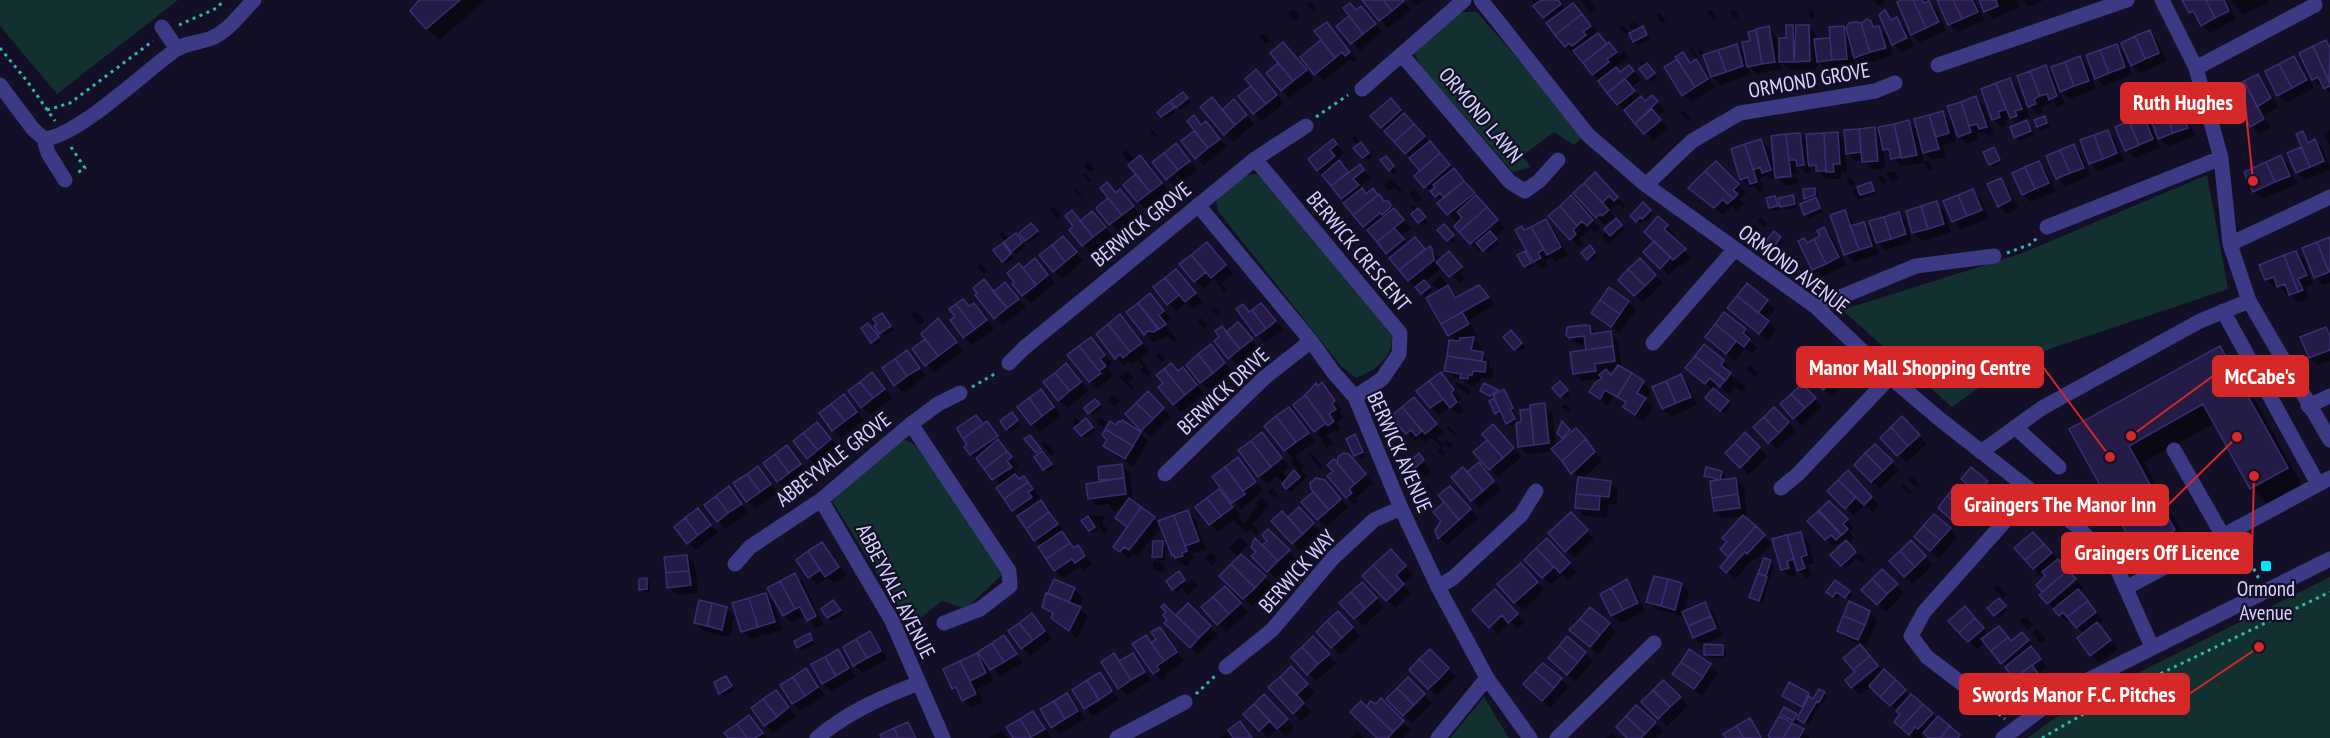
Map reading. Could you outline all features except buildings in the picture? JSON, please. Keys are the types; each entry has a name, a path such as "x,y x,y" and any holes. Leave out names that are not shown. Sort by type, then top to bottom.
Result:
{"street":[{"path":"44,139 63,134 86,119 177,49 210,39 222,32 254,0"},
{"path":"1362,89 1464,0"},
{"name":"ORMOND AVENUE","path":"1481,0 1588,135 1646,185 1816,307 1890,377 2031,492 2078,527 2118,571 2152,647"},
{"path":"1938,65 2127,0"},
{"path":"2162,0 2196,68 2222,158 2230,243 2249,301 2308,406 2330,440"},
{"path":"2196,68 2314,5"},
{"path":"164,30 177,49"},
{"name":"ORMOND LAWN","path":"1402,55 1510,182 1525,191 1539,181 1558,160"},
{"name":"ORMOND GROVE","path":"1646,185 1692,141 1740,113 1875,91 1895,83"},
{"path":"0,85 33,129 44,139 48,153 65,180"},
{"name":"BERWICK GROVE","path":"1009,363 1024,348 1255,159 1306,126"},
{"path":"2047,227 2222,158"},
{"name":"BERWICK CRESCENT","path":"1255,159 1400,333 1399,354 1382,379 1355,397"},
{"path":"2230,243 2330,197"},
{"name":"BERWICK AVENUE","path":"1198,205 1355,397 1401,508 1438,587 1487,678 1530,738"},
{"path":"1653,343 1734,250"},
{"path":"1816,307 1916,266 1994,256"},
{"path":"1981,452 2042,408 2200,321 2249,301"},
{"path":"2126,588 2324,481 2223,311"},
{"name":"BERWICK DRIVE","path":"1165,474 1264,378 1311,341"},
{"path":"1781,488 1797,475 1890,377"},
{"name":"ABBEYVALE GROVE","path":"735,564 750,547 821,500 911,424 938,404 960,393"},
{"path":"2308,406 2330,396"},
{"path":"911,424 1009,571 1010,586 980,609 944,623"},
{"path":"2015,427 2059,466"},
{"path":"2174,450 2228,533"},
{"path":"1438,587 1454,578 1521,516 1536,491"},
{"path":"1977,695 1927,657 1911,636 1924,612 2031,492"},
{"name":"ABBEYVALE AVENUE","path":"821,500 892,621 943,738"},
{"name":"BERWICK WAY","path":"1226,667 1272,630 1333,558 1374,520 1401,508"},
{"path":"2003,738 2080,684 2330,559"},
{"path":"1557,738 1654,643"},
{"path":"1438,738 1487,678"},
{"path":"817,738 838,720 878,699 919,683"},
{"path":"1117,738 1185,702"}],"path":[{"path":"47,110 70,104 164,30 217,8 225,0"},
{"path":"0,48 27,81 85,168 65,180"},
{"path":"1306,126 1342,98 1362,89"},
{"path":"1994,256 2031,244 2047,227"},
{"path":"960,393 994,375 1009,363"},
{"path":"2228,533 2265,591"},
{"path":"2042,738 2118,694 2330,592"},
{"path":"1185,702 1226,667"},
{"path":"1977,695 2016,728"}],"green space":[{"path":"0,0 178,0 57,94 0,26"},
{"path":"1459,12 1477,12 1584,135 1574,145 1554,132 1522,156 1531,167 1513,172 1420,66 1414,52"},
{"path":"1256,174 1261,177 1392,334 1387,356 1371,371 1356,378 1341,366 1218,211 1216,200 1246,175"},
{"path":"2207,175 2228,289 2052,348 1991,379 1952,407 1842,310 2020,254"},
{"path":"906,440 915,445 1007,570 966,609 942,601 910,626 832,501 899,442"},
{"path":"2330,577 2330,738 2028,738 2049,722 2113,685"},
{"path":"1484,697 1509,738 1450,738"}],"place":[{"name":"Ruth Hughes","path":"2253,181"},
{"name":"McCabe's","path":"2131,436"},
{"name":"Graingers The Manor Inn","path":"2237,437"},
{"name":"Manor Mall Shopping Centre","path":"2110,457"},
{"name":"Graingers Off Licence","path":"2254,476"},
{"name":"Ormond Avenue","path":"2266,566"},
{"name":"Swords Manor F.C. Pitches","path":"2259,647"}]}
